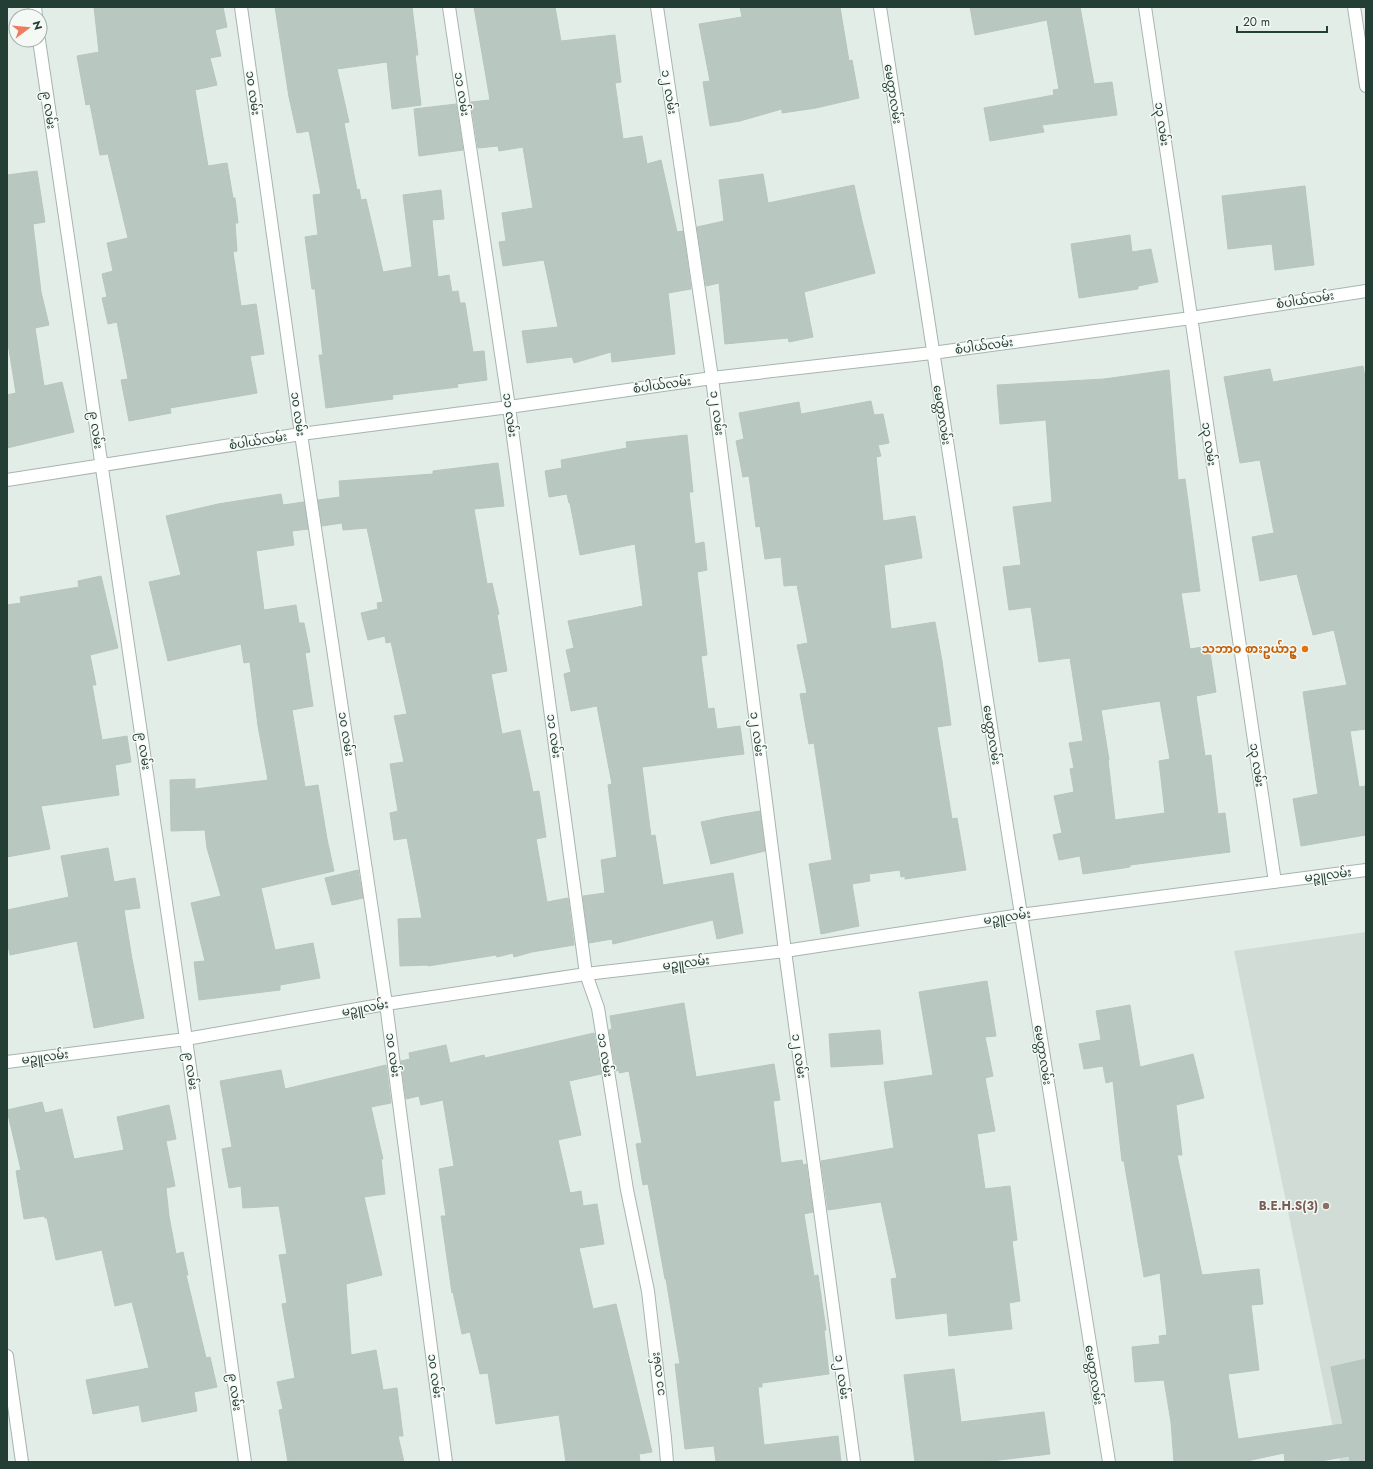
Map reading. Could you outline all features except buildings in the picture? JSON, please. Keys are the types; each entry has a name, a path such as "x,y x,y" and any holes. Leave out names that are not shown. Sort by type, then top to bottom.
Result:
{"street":[{"name":"၁၀ လမ်း","path":"240,7 300,434 386,1004 446,1462"},
{"name":"၁၁ လမ်း","path":"449,7 509,407 586,974 598,1008 627,1190 648,1291 667,1462"},
{"name":"၁၂ လမ်း","path":"657,7 712,378 785,951 854,1462"},
{"name":"မေတ္တာလမ်း","path":"880,7 932,353 1020,915 1109,1462"},
{"name":"၁၃ လမ်း","path":"1145,7 1275,882"},
{"path":"1354,7 1366,86"},
{"name":"၉ လမ်း","path":"40,48 186,1039 245,1462"},
{"name":"စံပါယ်လမ်း","path":"7,480 300,434 509,407 712,378 932,353 1191,318 1366,291"},
{"name":"မဉ္ဇူလမ်း","path":"7,1062 186,1039 386,1004 586,974 785,951 1020,915 1366,870"},
{"path":"7,1356 22,1462"}],"shaded area":[{"name":"B.E.H.S(3)","path":"1366,932 1366,1462 1340,1462 1234,951"}],"place":[{"name":"သဘာဝ စားဥယ်ာဥ္","path":"1305,649"},
{"name":"B.E.H.S(3)","path":"1326,1206"}]}
